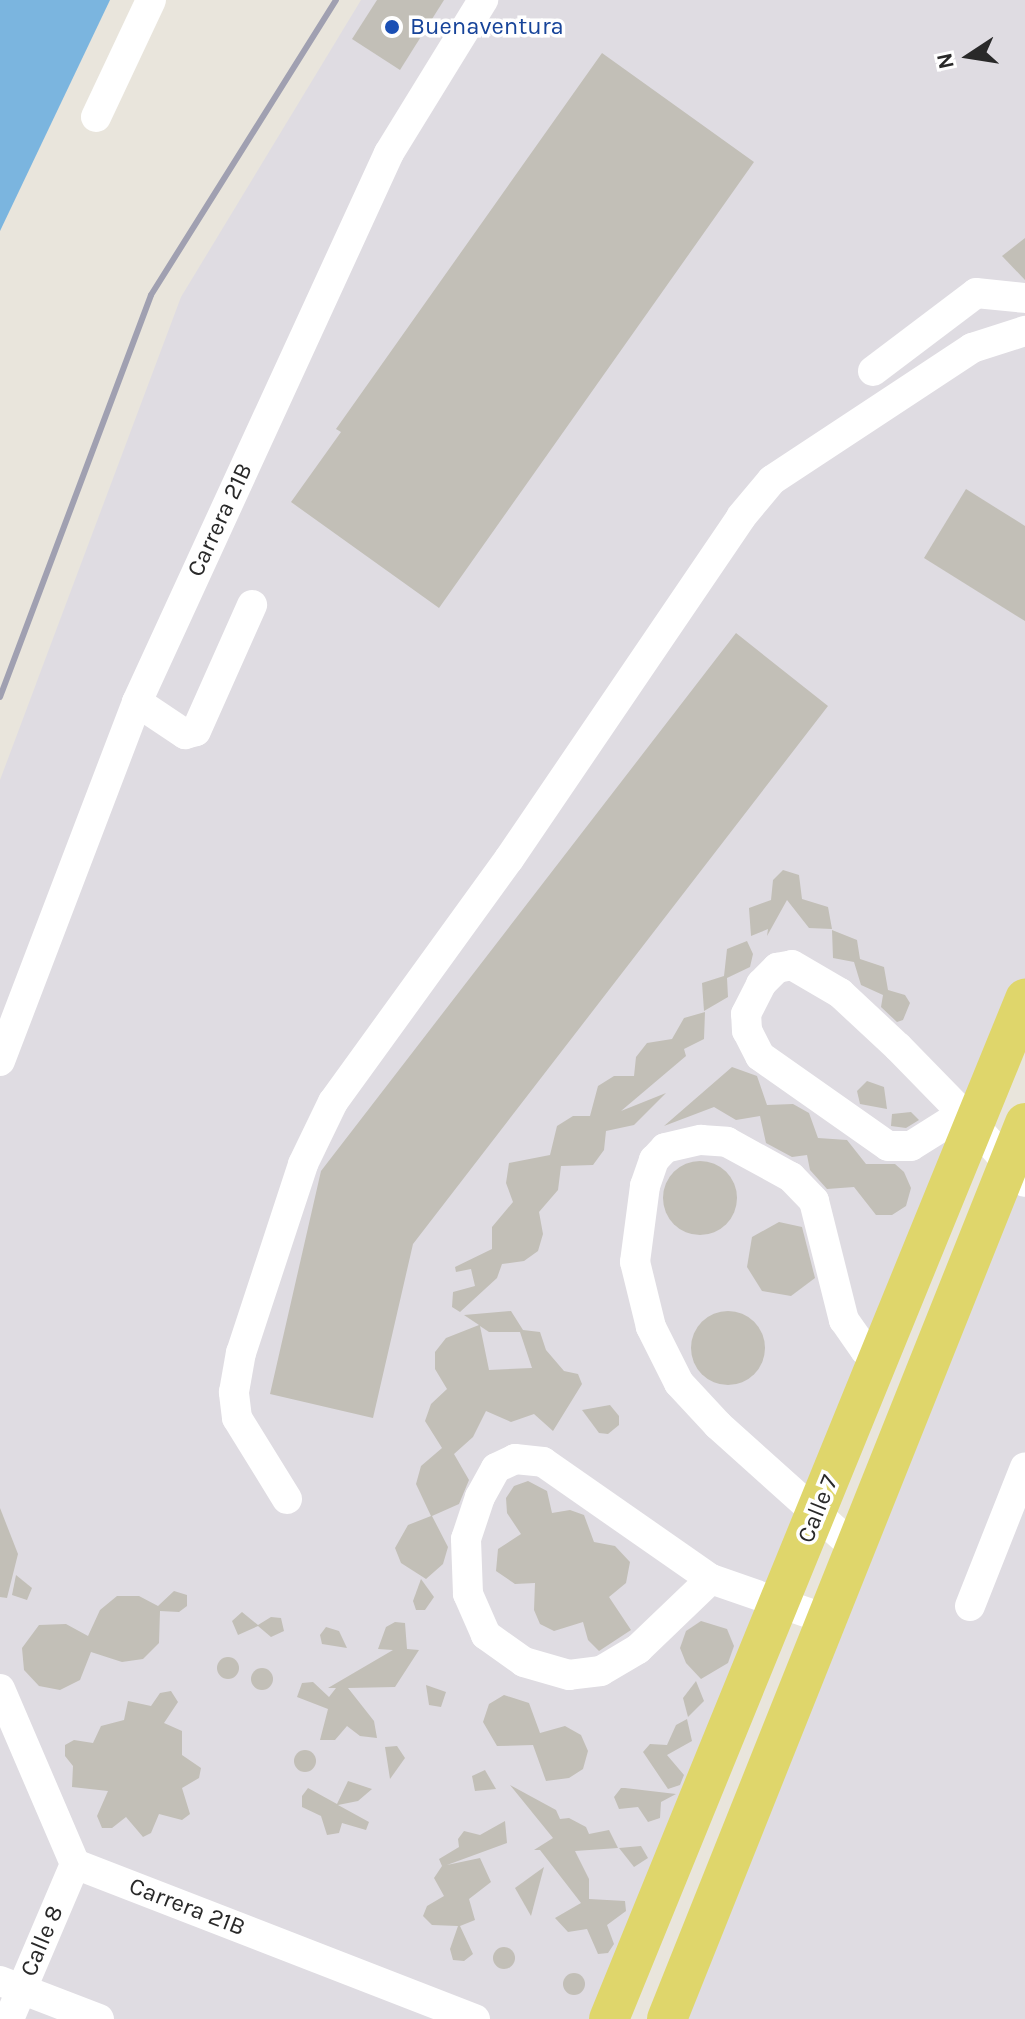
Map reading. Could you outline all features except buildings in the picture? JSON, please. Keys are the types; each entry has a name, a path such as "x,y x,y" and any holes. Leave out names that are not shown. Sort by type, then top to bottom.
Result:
{"main road":[{"name":"Calle 7","path":"609,2019 880,1355 968,1119 1025,999"},
{"name":"Calle 7","path":"667,2019 855,1548 1016,1174 1025,1123"}],"street":[{"path":"96,117 151,0"},
{"name":"Carrera 21B","path":"0,1061 137,702 389,153 483,0"},
{"path":"873,371 976,293 1025,298"},
{"path":"287,1499 237,1418 234,1392 241,1353 303,1164 333,1102 509,859 733,529 772,480 972,348 1025,331"},
{"path":"137,702 185,734 196,731 252,605"},
{"path":"968,1119 911,1146 888,1146 760,1056 747,1031 746,1014 761,984 777,968 792,965 840,993 968,1119 1016,1174"},
{"path":"855,1548 815,1516 679,1383 651,1327 635,1262 645,1186 654,1160 665,1148 701,1140 727,1142 791,1177 814,1201 844,1320 865,1350 880,1355"},
{"path":"711,1579 638,1649 601,1671 569,1675 524,1662 486,1635 468,1594 466,1539 496,1468 515,1459 543,1462 711,1579 826,1619"},
{"path":"970,1606 1025,1467"},
{"path":"0,1689 75,1864"},
{"name":"Carrera 21B","path":"75,1864 475,2019"},
{"name":"Calle 8","path":"9,2019 11,1986 75,1864"},
{"path":"11,1986 99,2019"}],"shaded area":[{"path":"361,0 1025,0 1025,999 609,2019 0,2019 0,780 181,297"},
{"path":"1025,1123 1025,2019 667,2019"}],"water":[{"path":"0,0 110,0 0,231"}],"railway":[{"path":"0,697 151,295 336,0"}],"place":[{"name":"Buenaventura","path":"392,27"}]}
